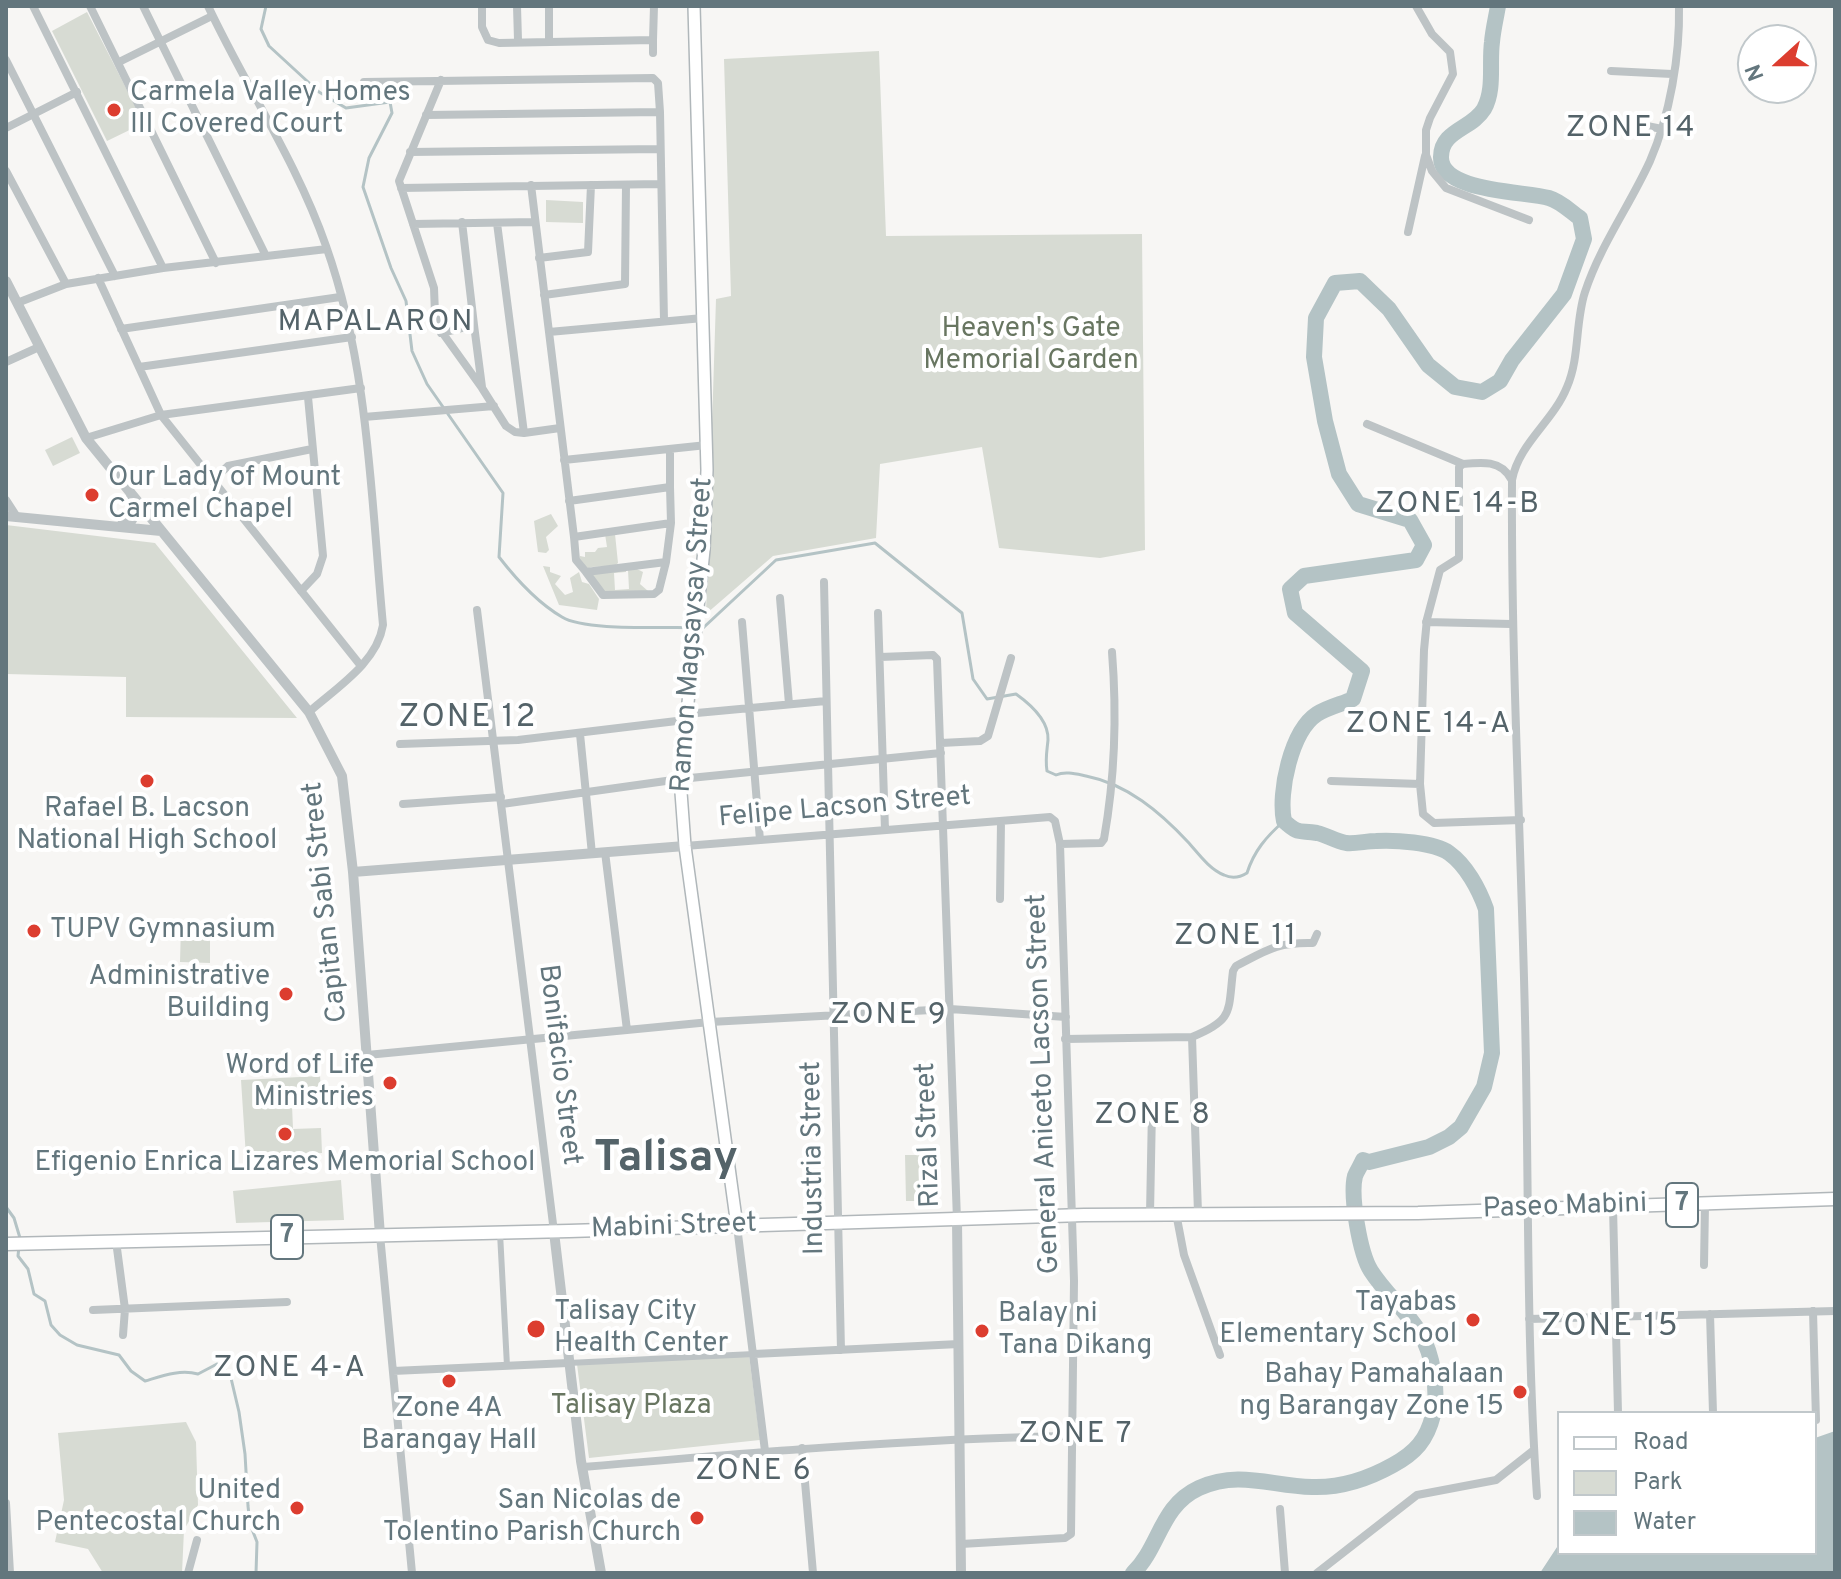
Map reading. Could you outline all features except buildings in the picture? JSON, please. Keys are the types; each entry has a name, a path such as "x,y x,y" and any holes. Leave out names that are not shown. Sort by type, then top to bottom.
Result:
{"main road":[{"name":"Ramon Magsaysay Street","path":"694,6 707,445 704,550 680,779 685,846 737,1226"},
{"name":"Paseo Mabini","path":"1342,1213 1835,1199"},
{"name":"Mabini Street","path":"6,1244 554,1232 1070,1215 1342,1213"}],"street":[{"path":"33,6 163,268"},
{"path":"90,6 216,263"},
{"path":"143,6 266,256"},
{"path":"208,6 307,197 327,249 352,337 361,388 383,625 376,647 361,666 309,712"},
{"path":"482,6 482,27 488,40 499,43 518,40 653,40"},
{"path":"517,6 518,40"},
{"path":"549,6 549,40"},
{"path":"653,53 654,6"},
{"path":"1408,232 1426,155 1430,118 1453,74 1450,52 1432,34 1416,6"},
{"path":"1537,1496 1529,1319 1521,820 1511,624 1512,480 1523,449 1547,422 1568,385 1585,291 1650,161 1662,129 1679,6"},
{"path":"119,62 212,16"},
{"path":"6,60 115,276"},
{"path":"1611,71 1672,74"},
{"path":"364,82 653,78 658,83 660,112 664,321"},
{"path":"441,80 401,172 401,188 434,288 435,314 441,333 510,430 524,433 560,428"},
{"path":"6,128 77,92"},
{"path":"426,115 660,112"},
{"path":"1622,121 1662,129"},
{"path":"410,152 660,149"},
{"path":"1426,155 1432,171 1446,188 1529,220"},
{"path":"6,171 66,284"},
{"path":"401,188 661,184"},
{"path":"531,185 576,560 603,595 654,594 659,590 671,523 670,450"},
{"path":"539,258 588,252 591,185"},
{"path":"544,295 625,284 626,185"},
{"path":"462,222 482,388"},
{"path":"413,224 535,222"},
{"path":"497,223 524,433"},
{"path":"17,303 66,284 98,278 327,249"},
{"path":"98,278 161,415 361,666"},
{"name":"Capitan Sabi Street","path":"6,281 86,438 309,712 344,785 380,1235 412,1573"},
{"path":"121,329 340,297"},
{"path":"549,332 703,318"},
{"path":"441,333 474,325"},
{"path":"139,367 352,337"},
{"path":"6,362 39,347"},
{"path":"86,438 161,415 361,388"},
{"path":"301,591 317,574 323,556 308,397"},
{"path":"364,417 494,406"},
{"path":"1367,424 1463,464 1493,464 1503,468 1512,480"},
{"path":"564,460 707,445"},
{"path":"212,481 228,466 312,449"},
{"path":"1463,464 1457,476 1459,558 1442,566 1426,622 1420,784 1423,814 1434,823 1521,820"},
{"path":"569,501 670,487"},
{"path":"112,526 132,520 134,502 129,492"},
{"path":"6,500 11,517 161,531"},
{"path":"574,537 671,523"},
{"path":"586,572 666,562"},
{"name":"Industria Street","path":"824,582 841,1350"},
{"path":"780,598 789,704"},
{"name":"Bonifacio Street","path":"477,610 568,1363 601,1573"},
{"path":"878,613 885,830"},
{"path":"742,622 760,840"},
{"path":"1426,622 1511,624"},
{"path":"1060,844 1103,841 1112,780 1116,697 1112,652"},
{"name":"Rizal Street","path":"880,657 936,656 957,1220 961,1573"},
{"path":"941,743 985,739 994,723 1011,658"},
{"path":"400,744 580,734 749,708 826,701"},
{"path":"580,734 592,854"},
{"path":"403,804 587,794 680,779 941,753"},
{"path":"1331,781 1420,784"},
{"name":"Felipe Lacson Street","path":"353,872 1053,818"},
{"name":"General Aniceto Lacson Street","path":"961,1544 1065,1538 1071,1534 1074,1281 1060,844 1053,818"},
{"path":"1000,899 1001,821"},
{"path":"605,852 627,1030"},
{"path":"1065,1039 1192,1037 1216,1026 1228,1014 1236,966 1274,946 1316,942 1317,934"},
{"path":"367,1055 710,1022 834,1015 950,1009 1066,1017"},
{"path":"1192,1037 1198,1213"},
{"path":"1150,1214 1152,1109"},
{"path":"1704,1265 1705,1205"},
{"path":"1613,1207 1618,1411"},
{"path":"1176,1213 1184,1255 1220,1355"},
{"name":"Ramon Magsaysay Street","path":"737,1226 765,1451"},
{"path":"500,1233 507,1366"},
{"path":"116,1241 125,1309 123,1335"},
{"path":"93,1310 287,1302"},
{"path":"1813,1311 1816,1411"},
{"path":"1529,1319 1835,1311"},
{"path":"1710,1314 1713,1411"},
{"path":"393,1371 959,1344"},
{"path":"583,1467 802,1448 960,1438 1071,1436"},
{"path":"802,1448 813,1573"},
{"path":"1317,1573 1417,1495 1496,1480 1534,1450"},
{"path":"6,1503 10,1573"},
{"path":"1280,1509 1285,1573"},
{"path":"188,1573 197,1540"}],"green space":[{"path":"87,12 144,123 107,141 52,31"},
{"name":"Heaven's Gate Memorial Garden","path":"879,51 886,236 1142,234 1145,550 1100,558 999,548 982,447 880,464 876,538 773,556 706,614 716,299 731,296 724,59"},
{"path":"546,200 583,202 583,223 546,222"},
{"path":"72,437 80,453 53,466 45,450"},
{"path":"551,514 558,526 546,537 549,550 546,553 538,552 534,521"},
{"path":"6,525 155,543 297,718 126,717 126,677 6,674"},
{"path":"605,534 615,534 618,563 586,570 579,561 580,556 585,557 585,552 607,547"},
{"path":"543,566 550,567 550,572 561,576 555,584 565,595 573,592 570,578 579,572 582,582 589,584 599,599 597,610 559,605"},
{"path":"626,568 626,572 614,573 615,590 629,589 628,570 635,568 643,572 640,584 648,591 603,594 593,573"},
{"path":"181,926 210,926 210,963 180,962"},
{"path":"320,1076 322,1103 292,1105 293,1129 321,1128 322,1153 246,1157 241,1080"},
{"path":"905,1155 926,1155 927,1201 906,1201"},
{"path":"341,1180 344,1220 236,1223 233,1191"},
{"name":"Talisay Plaza","path":"749,1355 760,1440 589,1458 577,1364"},
{"path":"186,1422 196,1442 198,1505 184,1530 182,1573 103,1573 88,1549 55,1542 64,1500 58,1433"}],"water":[{"path":"1835,1431 1835,1573 1540,1573 1557,1547 1557,1555 1817,1555 1817,1437"}],"waterway":[{"path":"266,6 261,29 269,46 319,92 346,108 390,102 392,113 369,158 363,187 406,301 412,351 427,384 503,493 499,557 544,605 562,617 590,625 703,628 776,560 875,543 962,613 973,679 987,699 1016,694 1038,714 1047,733 1047,771 1056,775 1071,773 1086,776 1129,792 1166,820 1213,869 1230,877 1247,873 1261,845 1284,821"},
{"path":"1133,1573 1176,1505 1199,1488 1228,1480 1312,1487 1354,1482 1408,1456 1424,1439 1433,1415 1435,1384 1425,1342 1367,1263 1357,1225 1354,1185 1363,1160 1369,1162 1429,1147 1449,1137 1461,1127 1484,1087 1492,1053 1486,909 1466,871 1442,849 1403,841 1346,843 1321,834 1296,830 1284,821 1285,779 1300,734 1317,714 1353,699 1362,671 1295,613 1290,589 1304,576 1416,560 1424,545 1410,520 1358,504 1339,474 1325,421 1314,357 1316,318 1335,283 1360,281 1389,309 1428,365 1455,387 1482,392 1500,381 1512,360 1564,294 1584,239 1580,218 1557,201 1468,184 1444,169 1441,157 1446,141 1479,116 1487,101 1498,6"},
{"path":"6,1207 14,1218 20,1238"},
{"path":"19,1246 18,1256 28,1269 34,1294 45,1301 51,1325 60,1335 77,1345 119,1355 131,1371 145,1381 178,1373 198,1374 217,1364 230,1374 245,1454 250,1524 257,1542 256,1573"}],"place":[{"name":"Carmela Valley Homes III Covered Court","path":"114,110"},
{"name":"Our Lady of Mount Carmel Chapel","path":"92,495"},
{"name":"Rafael B. Lacson National High School","path":"147,781"},
{"name":"TUPV Gymnasium","path":"34,931"},
{"name":"Administrative Building","path":"286,994"},
{"name":"Word of Life Ministries","path":"390,1083"},
{"name":"Efigenio Enrica Lizares Memorial School","path":"285,1134"},
{"name":"Tayabas Elementary School","path":"1473,1320"},
{"name":"Talisay City Health Center","path":"536,1329"},
{"name":"Balay ni Tana Dikang","path":"982,1331"},
{"name":"Zone 4A Barangay Hall","path":"449,1381"},
{"name":"Bahay Pamahalaan ng Barangay Zone 15","path":"1520,1392"},
{"name":"United Pentecostal Church","path":"297,1508"},
{"name":"San Nicolas de Tolentino Parish Church","path":"697,1518"}],"district":[{"name":"ZONE 14","path":"1631,130"},
{"name":"MAPALARON","path":"376,324"},
{"name":"ZONE 14-B","path":"1458,506"},
{"name":"ZONE 12","path":"468,720"},
{"name":"ZONE 14-A","path":"1429,726"},
{"name":"ZONE 11","path":"1236,938"},
{"name":"ZONE 9","path":"889,1017"},
{"name":"ZONE 8","path":"1153,1117"},
{"name":"Talisay","path":"666,1161"},
{"name":"ZONE 15","path":"1610,1329"},
{"name":"ZONE 4-A","path":"290,1370"},
{"name":"ZONE 7","path":"1076,1436"},
{"name":"ZONE 6","path":"754,1473"}]}
